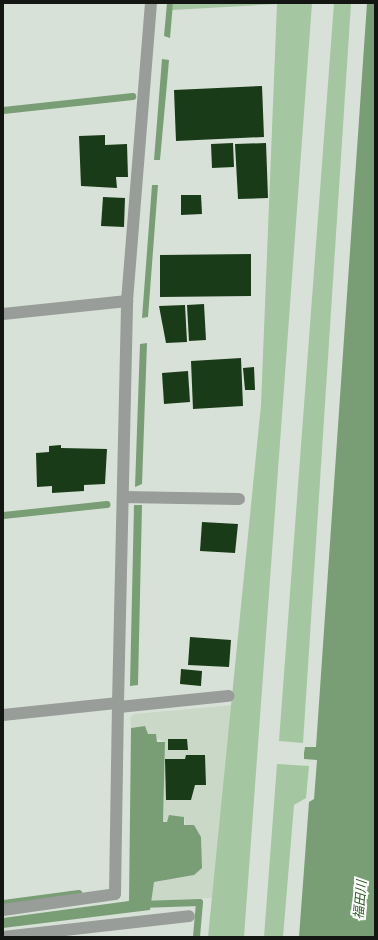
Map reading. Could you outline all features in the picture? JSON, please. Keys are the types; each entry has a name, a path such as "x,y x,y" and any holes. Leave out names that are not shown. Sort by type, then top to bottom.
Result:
{"street":[{"path":"3,910 115,894 127,301 151,3"},
{"path":"3,314 127,301"},
{"path":"123,497 239,499"},
{"path":"3,715 228,696"},
{"path":"3,936 189,916"}],"shaded area":[{"path":"173,3 312,3 244,937 208,937 261,405 277,4 172,10"},
{"path":"334,3 351,3 303,743 279,741"},
{"path":"233,705 212,898 149,901 154,882 194,875 184,817 163,822 165,742 148,734 145,726 131,728 130,718 134,714"},
{"path":"277,764 309,766 306,798 294,805 283,937 264,937"}],"water":[{"path":"167,3 173,3 170,38 164,36"},
{"name":"福田川","path":"367,3 375,3 375,937 299,937 309,802 314,799 317,760 304,759 304,753 305,747 316,747"},
{"path":"162,59 169,60 160,160 154,160"},
{"path":"152,185 158,185 148,317 142,318"},
{"path":"147,343 142,484 135,487 140,344"},
{"path":"134,505 142,505 138,685 130,686"},
{"path":"145,726 148,734 156,734 157,742 165,742 163,822 167,822 169,815 184,817 184,825 194,825 201,837 202,868 194,875 154,882 150,910 3,928 3,918 129,901 131,728"}],"building":[{"path":"262,86 264,137 176,141 174,90"},
{"path":"105,135 105,145 127,144 128,177 116,177 117,188 81,186 79,136"},
{"path":"233,143 234,167 212,168 211,144"},
{"path":"266,143 268,198 238,199 235,144"},
{"path":"181,195 201,195 202,214 181,215"},
{"path":"103,197 125,198 124,227 101,226"},
{"path":"251,254 251,296 160,297 160,255"},
{"path":"204,304 206,340 189,341 187,305"},
{"path":"185,305 187,342 166,343 159,306"},
{"path":"241,358 243,406 193,409 191,361"},
{"path":"254,367 255,390 245,390 243,368"},
{"path":"188,371 190,402 164,404 162,373"},
{"path":"61,445 61,448 107,449 105,484 84,485 84,491 52,493 52,486 37,487 36,453 49,452 49,446"},
{"path":"202,522 238,524 235,553 200,551"},
{"path":"190,637 231,640 229,667 188,665"},
{"path":"181,669 202,671 201,686 180,684"},
{"path":"168,739 187,739 188,750 168,750"},
{"path":"186,755 205,755 206,785 195,785 191,800 166,800 165,759 185,759"}],"waterway":[{"path":"3,110 132,96"},
{"path":"3,515 106,504"},
{"path":"3,903 78,893"},
{"path":"140,904 199,902 196,937"}]}
